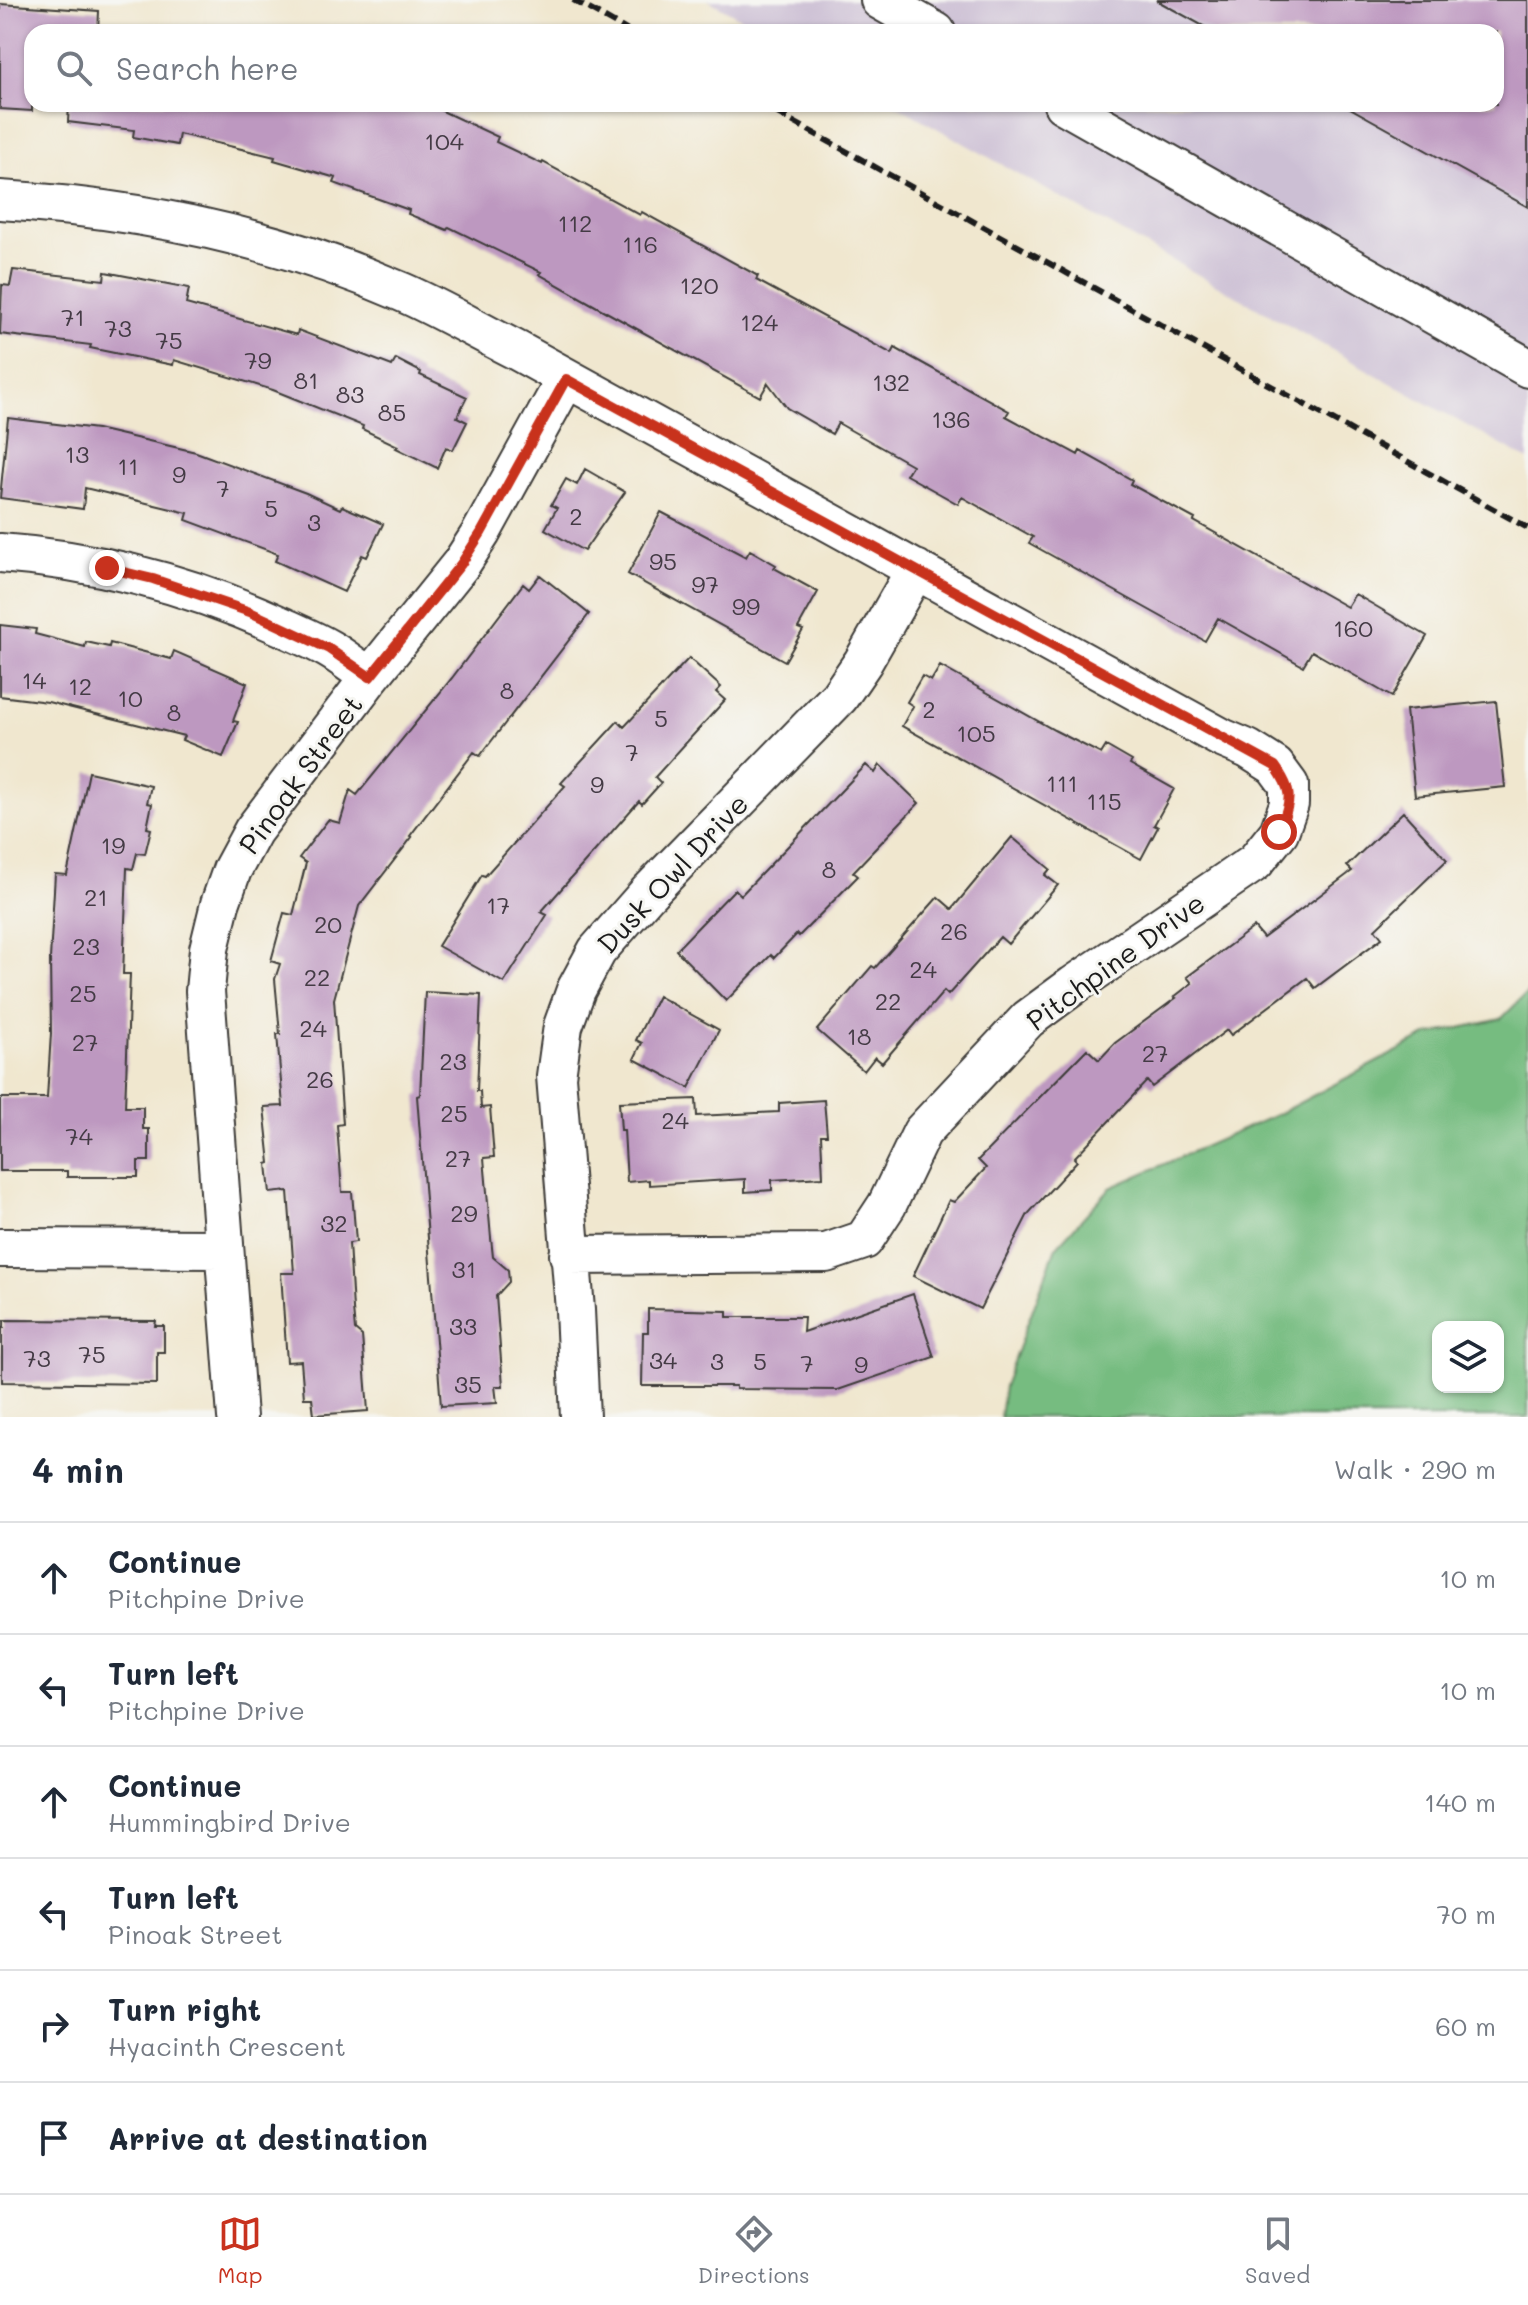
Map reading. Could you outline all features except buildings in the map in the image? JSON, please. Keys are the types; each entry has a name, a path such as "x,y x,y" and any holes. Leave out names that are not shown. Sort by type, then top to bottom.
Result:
{"street":[{"path":"880,0 922,24"},
{"path":"1077,112 1528,368"},
{"name":"Pitchpine Drive","path":"0,200 112,211 249,239 402,293 516,350 1222,738 1248,749 1275,766 1289,785 1289,804 1279,832 1255,862 1028,1019 922,1132 887,1205 864,1240 826,1253 569,1255"},
{"name":"Pinoak Street","path":"237,1417 205,991 209,949 220,904 232,870 253,831 461,564 566,379"},
{"path":"0,553 107,568 202,595 250,612 329,649 370,677"},
{"name":"Dusk Owl Drive","path":"580,1417 575,1310 556,1076 563,1026 576,990 597,951 647,894 839,697 863,662 916,569"},
{"path":"0,1248 223,1249"}],"shaded area":[{"path":"708,0 1528,0 1528,460 908,112 1504,112 1504,24 751,24"}],"green space":[{"path":"1528,992 1528,1417 1000,1417 1004,1386 1056,1247 1110,1188 1282,1112 1428,1035 1501,1019"}],"railway":[{"path":"573,0 616,24"},
{"path":"775,112 1528,528"}],"route":[{"path":"107,568 153,579 250,612 329,649 370,677 461,564 566,379 1275,766 1289,785 1289,804 1279,832"}]}
